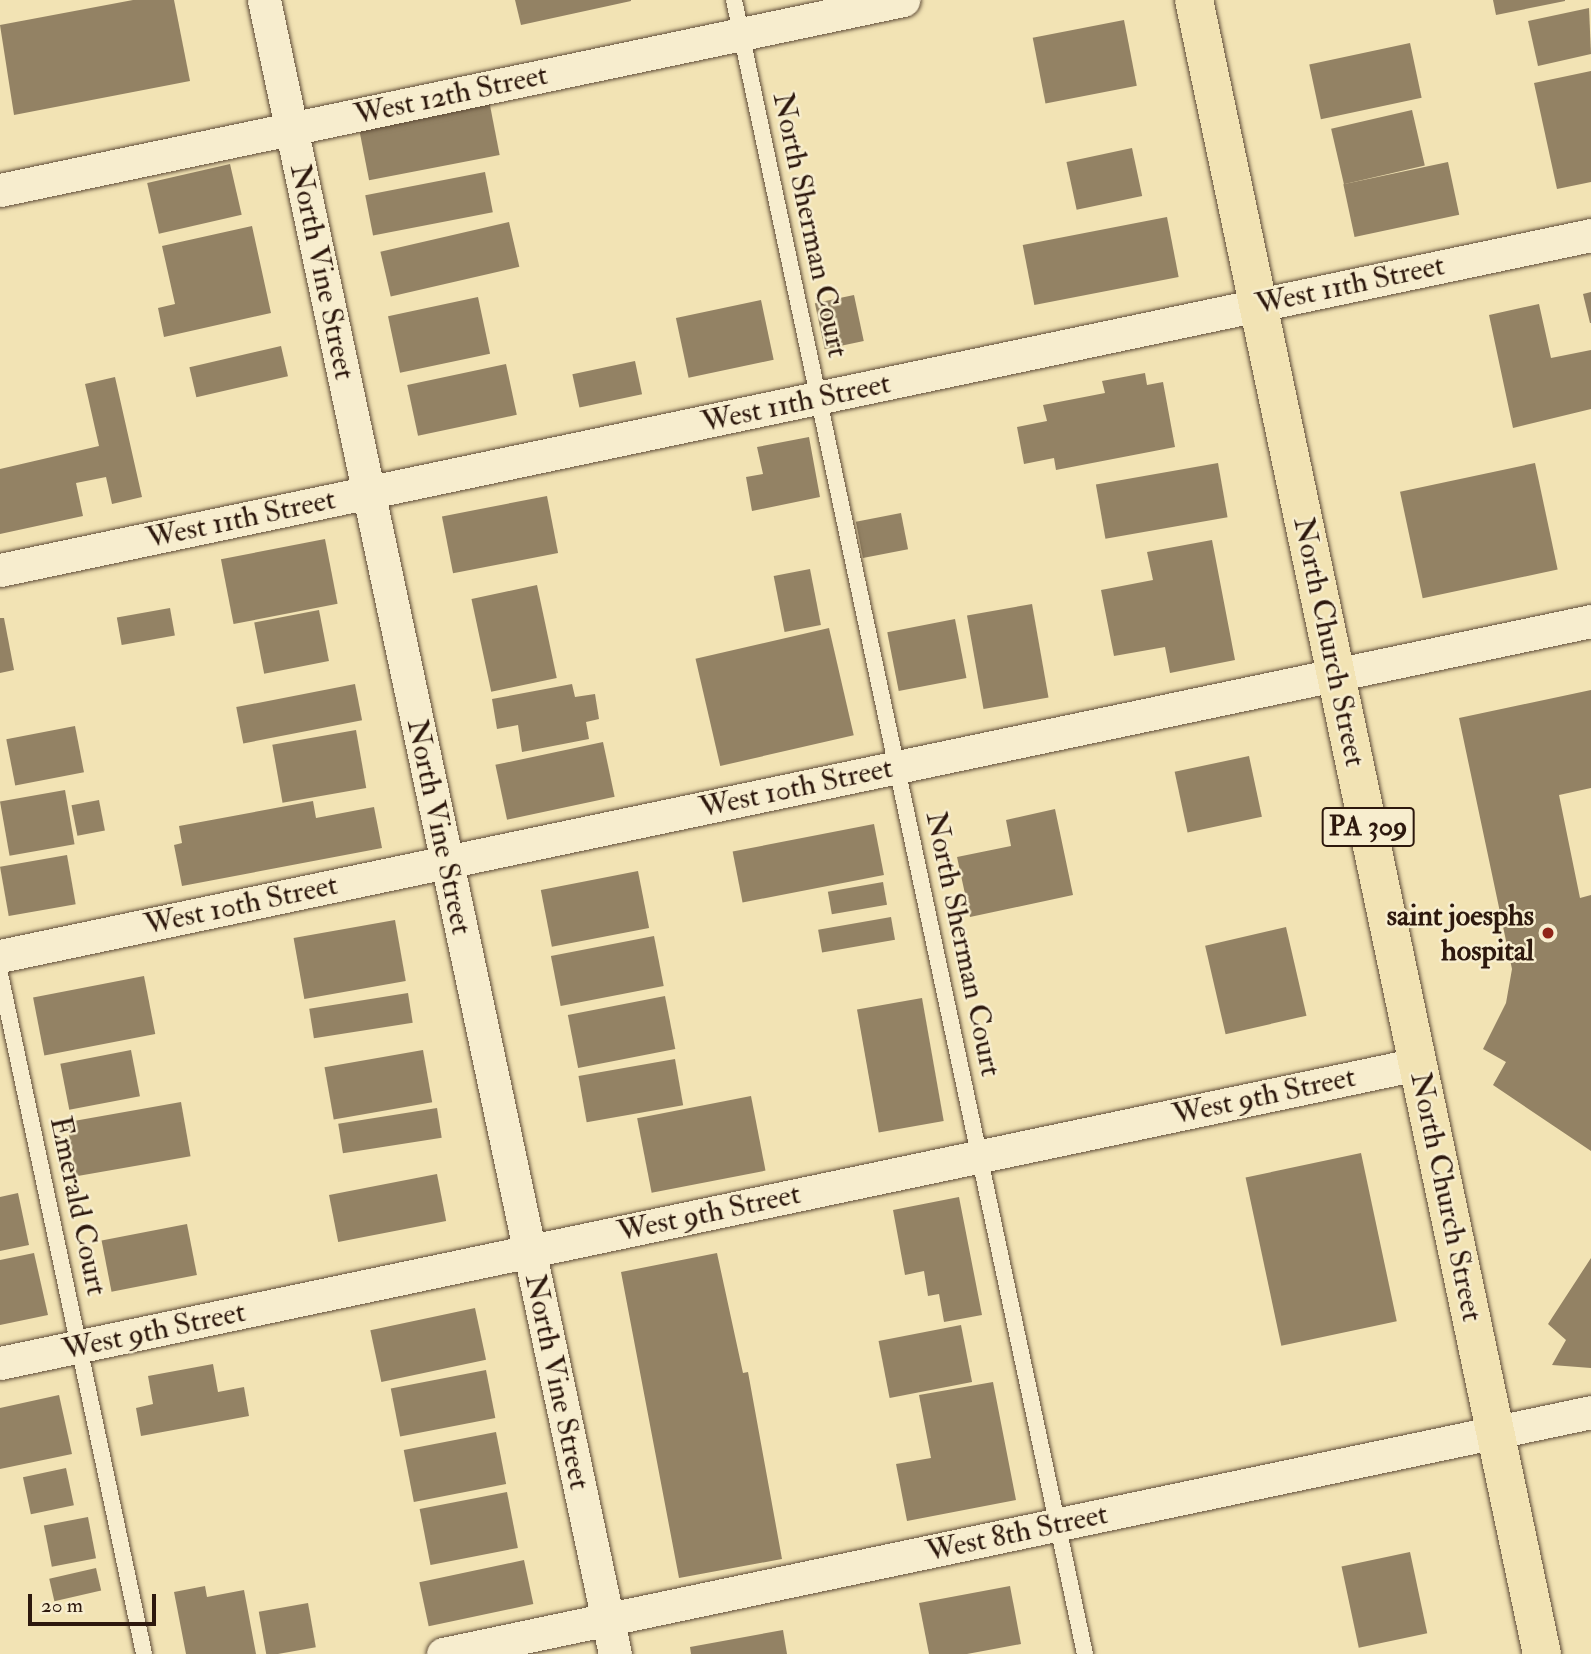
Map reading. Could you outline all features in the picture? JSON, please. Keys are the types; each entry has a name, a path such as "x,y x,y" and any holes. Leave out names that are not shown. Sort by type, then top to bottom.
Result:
{"main road":[{"name":"North Church Street","path":"1194,0 1542,1654"}],"street":[{"name":"North Vine Street","path":"264,0 615,1654"},
{"name":"West 12th Street","path":"0,190 903,0"},
{"name":"West 11th Street","path":"0,570 1591,234"},
{"name":"West 10th Street","path":"0,956 1591,621"},
{"name":"West 9th Street","path":"0,1363 1418,1064"},
{"name":"West 8th Street","path":"443,1654 1591,1412"}],"lane":[{"name":"North Sherman Court","path":"734,0 1085,1654"},
{"name":"Emerald Court","path":"0,974 144,1654"}],"building":[{"path":"133,0 174,0 190,81 14,115 0,25"},
{"path":"515,0 631,0 631,1 521,25"},
{"path":"1493,0 1565,0 1565,1 1496,15"},
{"path":"1589,8 1591,54 1538,66 1528,21"},
{"path":"1124,20 1137,86 1045,104 1033,38"},
{"path":"1410,43 1422,98 1321,119 1309,64"},
{"path":"1591,71 1591,182 1557,189 1534,83"},
{"path":"488,95 500,155 369,180 357,120"},
{"path":"1412,110 1425,166 1344,184 1331,129"},
{"path":"1132,148 1142,196 1077,210 1066,162"},
{"path":"1448,162 1459,215 1355,237 1343,184"},
{"path":"230,164 242,215 159,234 147,183"},
{"path":"485,172 493,212 373,236 365,195"},
{"path":"1167,217 1179,277 1034,305 1023,245"},
{"path":"509,222 519,267 391,297 380,252"},
{"path":"252,226 271,313 164,337 158,308 175,304 162,246"},
{"path":"1591,292 1591,323 1590,323 1583,294"},
{"path":"854,295 864,341 825,349 815,303"},
{"path":"478,297 490,354 400,373 388,316"},
{"path":"761,300 774,360 689,378 676,318"},
{"path":"1539,304 1551,358 1591,350 1591,409 1513,428 1489,315"},
{"path":"281,346 288,376 196,397 189,367"},
{"path":"635,361 642,394 579,408 572,374"},
{"path":"506,364 517,415 418,436 407,385"},
{"path":"1145,373 1147,385 1163,382 1175,447 1056,470 1054,458 1024,464 1017,427 1047,421 1043,405 1105,393 1102,381"},
{"path":"115,377 142,497 112,504 106,477 76,483 83,516 0,534 0,469 99,446 85,384"},
{"path":"809,437 820,497 752,511 746,477 763,474 757,447"},
{"path":"1218,463 1228,517 1105,539 1096,485"},
{"path":"1535,463 1558,570 1423,598 1400,492"},
{"path":"547,496 558,553 453,573 442,516"},
{"path":"901,513 908,549 863,558 856,522"},
{"path":"325,539 338,604 234,624 221,559"},
{"path":"1212,540 1235,660 1170,673 1165,647 1114,656 1101,590 1153,580 1147,552"},
{"path":"810,569 821,625 785,632 774,576"},
{"path":"537,585 557,678 491,692 471,599"},
{"path":"1032,604 1048,698 983,709 967,615"},
{"path":"170,608 175,636 122,645 117,617"},
{"path":"319,610 329,661 264,674 254,623"},
{"path":"0,618 4,618 14,670 0,673"},
{"path":"955,619 966,678 899,691 887,632"},
{"path":"829,628 854,735 720,766 696,659"},
{"path":"355,684 362,720 243,743 236,707"},
{"path":"572,684 575,697 595,694 599,719 586,722 589,739 522,752 518,725 497,729 492,699"},
{"name":"saint joesphs hospital","path":"1591,690 1591,788 1559,795 1580,898 1591,895 1591,1151 1493,1085 1506,1062 1483,1049 1506,1003 1512,969 1459,718"},
{"path":"75,726 84,772 15,785 6,739"},
{"path":"356,730 366,788 283,803 272,745"},
{"path":"603,742 615,797 507,820 495,765"},
{"path":"1249,756 1262,817 1188,832 1175,772"},
{"path":"65,790 75,844 10,856 0,801"},
{"path":"99,800 105,830 77,836 72,805"},
{"path":"313,801 316,818 374,807 382,848 182,886 174,845 182,843 179,826"},
{"path":"1055,809 1073,895 970,917 957,857 1011,846 1006,820"},
{"path":"874,824 884,875 743,903 733,851"},
{"path":"67,855 76,904 9,916 0,867"},
{"path":"638,871 649,928 552,947 541,890"},
{"path":"883,882 887,905 832,914 828,892"},
{"path":"891,917 895,940 822,953 818,930"},
{"path":"395,920 406,981 304,999 294,938"},
{"path":"1286,927 1306,1016 1226,1034 1205,946"},
{"path":"654,936 664,986 561,1006 551,956"},
{"path":"144,976 155,1034 44,1055 33,998"},
{"path":"408,993 413,1023 314,1038 309,1009"},
{"path":"665,996 675,1049 578,1068 568,1015"},
{"path":"922,998 944,1121 879,1133 857,1009"},
{"path":"131,1050 140,1096 69,1110 60,1064"},
{"path":"423,1050 432,1102 334,1120 325,1067"},
{"path":"675,1059 683,1105 587,1122 578,1076"},
{"path":"751,1096 766,1171 652,1193 637,1118"},
{"path":"181,1102 191,1156 76,1176 67,1122"},
{"path":"437,1108 442,1138 343,1153 338,1124"},
{"path":"1361,1153 1397,1321 1281,1346 1246,1178"},
{"path":"437,1174 446,1221 338,1242 329,1195"},
{"path":"18,1193 29,1245 0,1251 0,1197"},
{"path":"959,1197 982,1315 944,1322 939,1294 928,1296 924,1271 905,1275 893,1210"},
{"path":"187,1224 197,1275 112,1292 102,1241"},
{"path":"34,1253 48,1315 0,1325 0,1260"},
{"path":"717,1253 743,1373 748,1372 782,1559 679,1578 621,1272"},
{"path":"1591,1258 1591,1368 1552,1365 1566,1340 1548,1324"},
{"path":"475,1308 486,1360 381,1382 370,1330"},
{"path":"961,1325 972,1382 890,1398 879,1341"},
{"path":"213,1364 218,1392 244,1387 249,1416 141,1436 136,1408 153,1404 148,1376"},
{"path":"486,1370 495,1418 400,1437 391,1389"},
{"path":"993,1382 1016,1500 907,1521 896,1464 931,1458 919,1395"},
{"path":"59,1395 72,1454 0,1469 0,1408"},
{"path":"496,1432 506,1484 414,1502 404,1450"},
{"path":"66,1468 74,1505 31,1514 23,1477"},
{"path":"507,1492 518,1548 431,1565 420,1509"},
{"path":"88,1517 96,1558 52,1567 44,1526"},
{"path":"1410,1552 1427,1633 1359,1648 1342,1567"},
{"path":"524,1560 533,1604 429,1626 419,1582"},
{"path":"96,1568 101,1590 54,1601 49,1579"},
{"path":"205,1586 207,1597 244,1590 256,1654 186,1654 174,1592"},
{"path":"1010,1586 1021,1644 967,1654 929,1654 919,1603"},
{"path":"308,1603 316,1647 266,1654 259,1612"},
{"path":"783,1630 787,1654 691,1654 690,1647"}],"place":[{"name":"saint joesphs hospital","path":"1548,933"}]}
